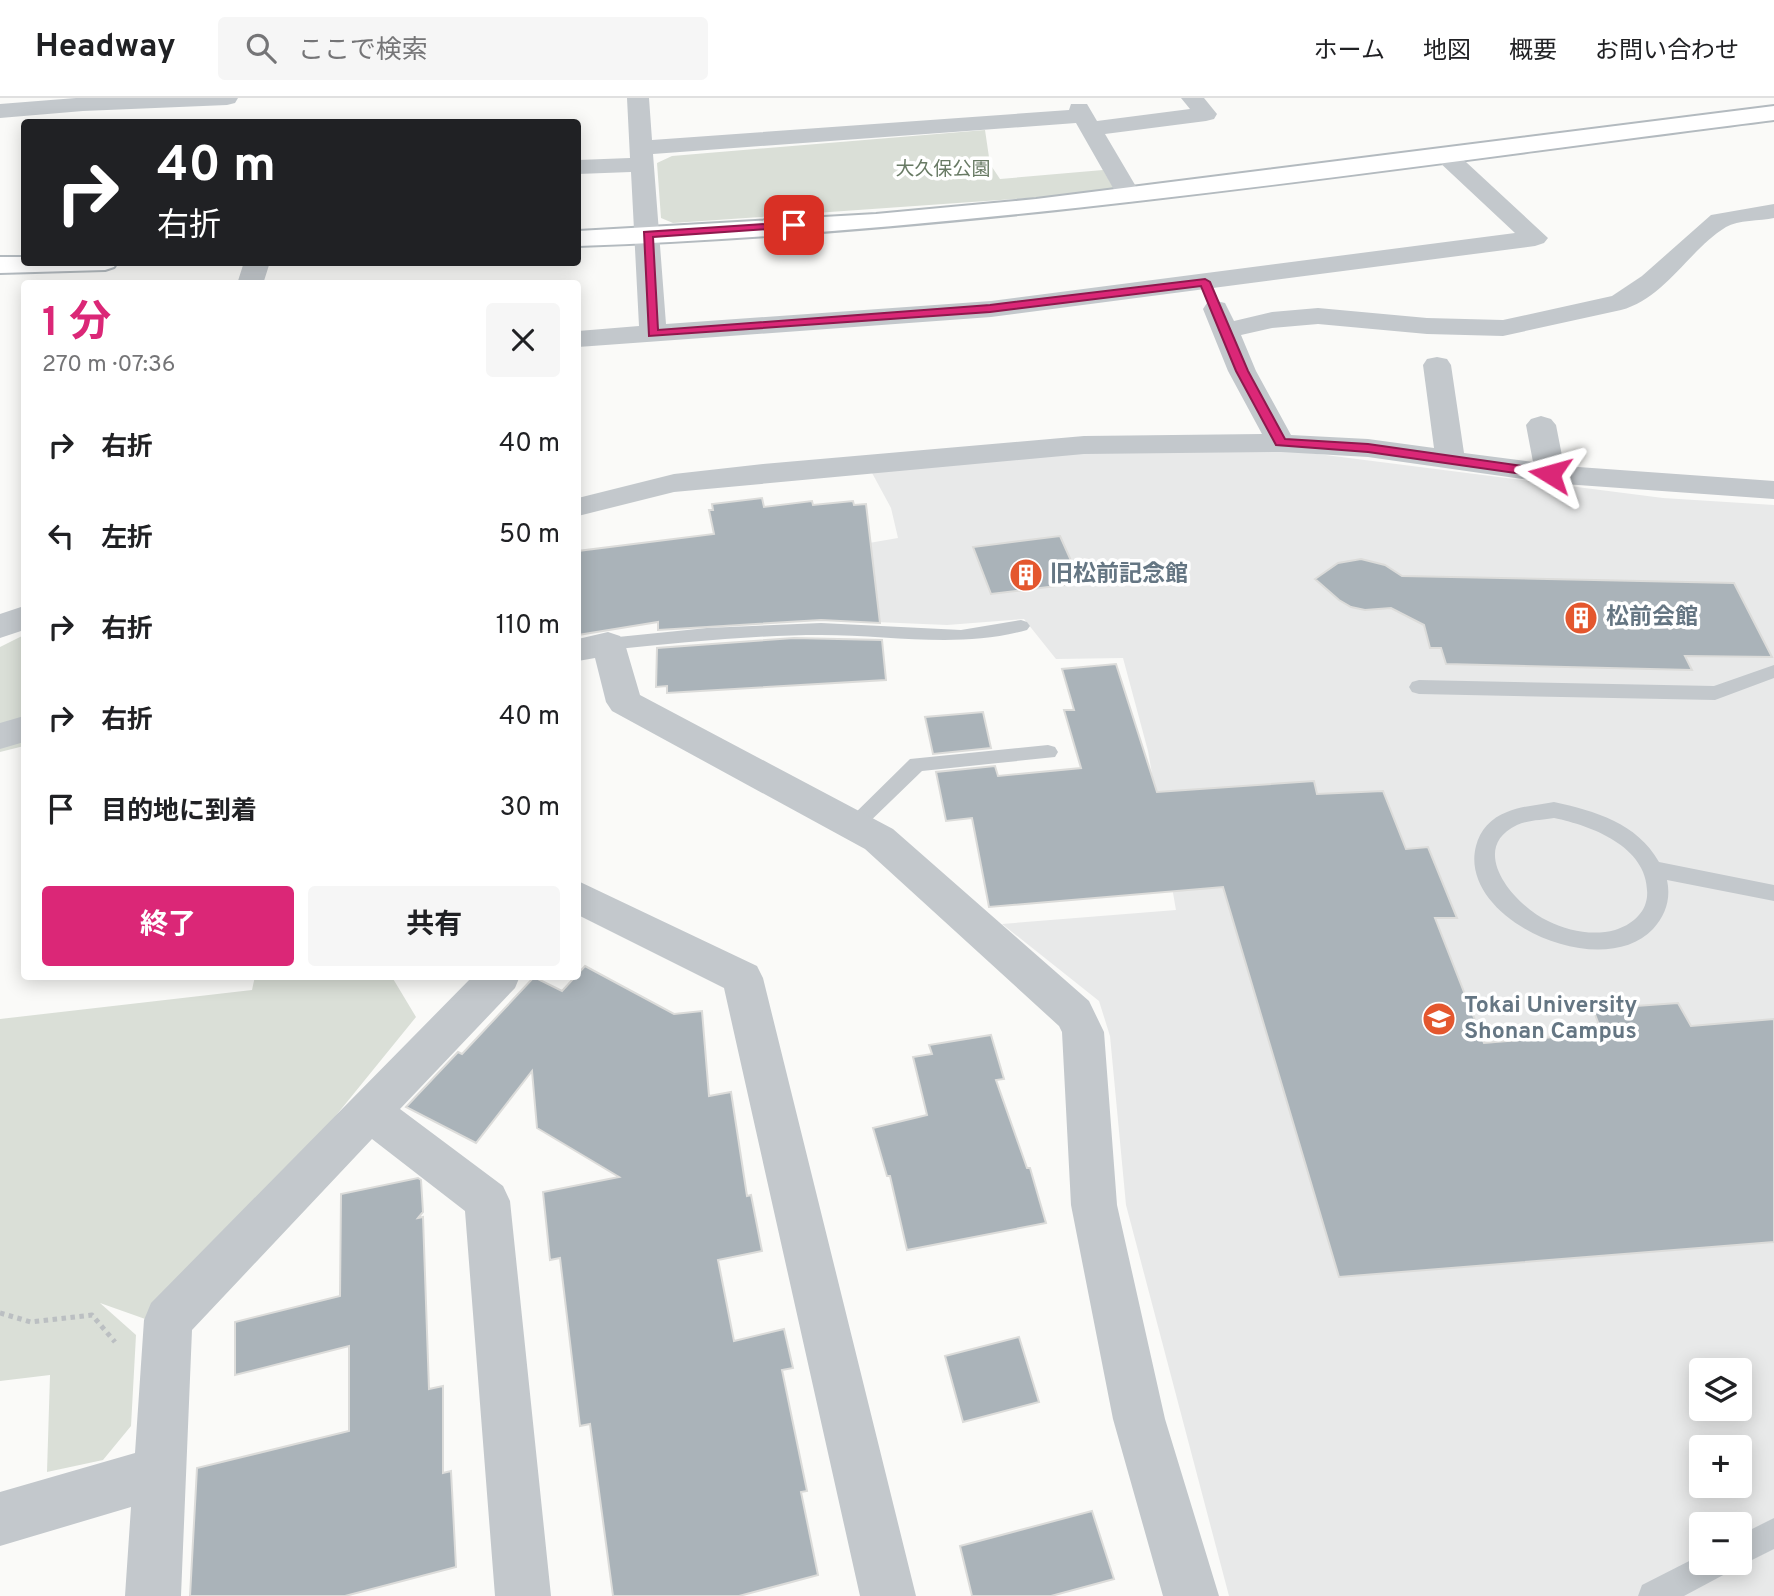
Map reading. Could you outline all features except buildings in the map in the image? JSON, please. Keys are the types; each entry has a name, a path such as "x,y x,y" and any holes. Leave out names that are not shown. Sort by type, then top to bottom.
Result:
{"street":[{"path":"0,111 83,104 227,98"},
{"path":"638,98 653,334"},
{"path":"581,166 641,156 1082,114 1206,114 1192,98"},
{"path":"581,239 889,219 1129,195 1774,113"},
{"path":"1082,114 1129,195"},
{"path":"581,339 990,309 1535,238 1444,155"},
{"path":"1225,331 1272,320 1318,316 1427,326 1503,328 1621,302 1651,282 1720,220 1774,211"},
{"path":"0,265 21,264"},
{"path":"1205,282 1242,371 1281,443"},
{"path":"1437,365 1450,460"},
{"path":"1541,425 1550,474"},
{"path":"581,505 674,484 764,473 1084,446 1281,443 1368,448 1550,474 1774,489"},
{"path":"0,627 21,618"},
{"path":"593,647 624,702 879,839 1074,1014 1083,1032 1094,1205 1139,1419 1191,1596"},
{"path":"0,736 21,730"},
{"path":"581,898 742,978 888,1596"},
{"path":"153,1596 169,1320 496,980"},
{"path":"371,1113 487,1200 523,1596"},
{"path":"0,1518 161,1472"}],"lane":[{"path":"593,647 707,634 795,630 961,635 1021,626"},
{"path":"1419,687 1715,693 1774,671"},
{"path":"854,824 917,764 1048,752"},
{"path":"1653,870 1659,885 1658,906 1648,924 1628,936 1603,941 1573,939 1543,929 1516,913 1497,894 1485,872 1483,851 1491,832 1506,819 1528,811 1554,810 1583,816 1610,827 1633,843 1653,870 1774,893"},
{"path":"1752,1545 1774,1533"},
{"path":"1653,1596 1694,1575"}],"path":[{"path":"0,1313 31,1322 92,1315 119,1347"}],"shaded area":[{"name":"Tokai University Shonan Campus","path":"1294,451 1663,498 1774,505 1774,1596 1229,1596 1126,1205 1110,1036 1099,1001 1002,924 1176,910 1148,751 1123,658 1056,659 1024,619 947,625 829,620 817,552 898,538 891,508 871,471 1081,453"}],"green space":[{"name":"大久保公園","path":"985,130 990,164 1000,179 1103,170 1116,192 673,223 661,218 657,163 672,156"},
{"path":"21,636 21,747 0,752 0,647"},
{"path":"254,980 394,980 416,1017 165,1326 100,1303 136,1335 131,1426 103,1460 47,1472 50,1375 0,1381 0,1019 252,990"}],"place":[{"name":"旧松前記念館","path":"1026,575"},
{"name":"松前会館","path":"1581,618"},
{"name":"Tokai University Shonan Campus","path":"1439,1019"}],"route":[{"path":"794,225 648,234 653,334 990,309 1205,282 1242,371 1281,443 1368,448 1550,474"}]}
